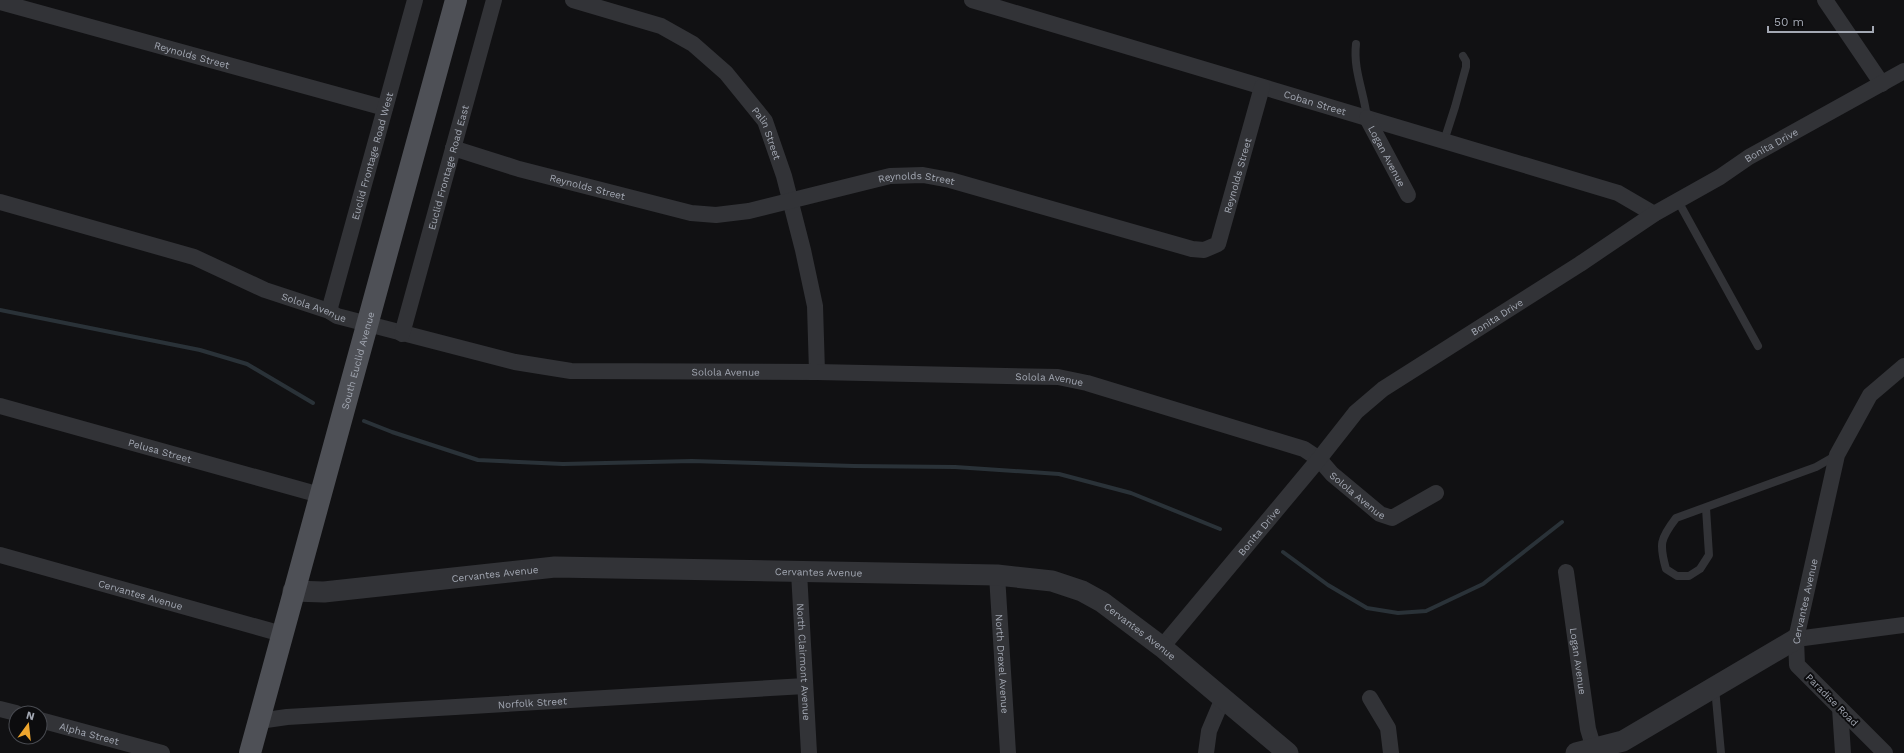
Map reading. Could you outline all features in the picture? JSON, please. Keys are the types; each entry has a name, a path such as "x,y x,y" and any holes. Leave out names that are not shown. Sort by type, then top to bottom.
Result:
{"main road":[{"name":"South Euclid Avenue","path":"250,753 293,591 368,325 456,0"}],"street":[{"name":"Euclid Frontage Road West","path":"329,311 414,0"},
{"name":"Euclid Frontage Road East","path":"402,334 494,0"},
{"name":"Palin Street","path":"572,0 661,26 693,44 721,68 741,89 765,121 784,176 803,250 815,306 816,372"},
{"name":"Coban Street","path":"972,0 1618,193 1654,214"},
{"path":"1825,0 1882,84"},
{"name":"Reynolds Street","path":"0,2 384,108"},
{"name":"Bonita Drive","path":"1162,647 1319,460 1356,412 1383,389 1580,264 1654,214 1678,201 1749,157 1904,71"},
{"name":"Reynolds Street","path":"453,148 520,168 691,213 716,215 749,211 890,176 923,175 950,180 1192,249 1204,250 1218,244 1262,87"},
{"name":"Logan Avenue","path":"1367,118 1408,195"},
{"name":"Solola Avenue","path":"0,202 194,257 265,290 329,311 337,316 515,362 571,371 816,372 1058,377 1088,383 1304,449 1319,460 1332,474 1380,514 1392,518 1436,493"},
{"name":"Cervantes Avenue","path":"1588,752 1623,741 1796,639 1837,455 1870,395 1904,366"},
{"name":"Pelusa Street","path":"0,406 320,495"},
{"name":"Cervantes Avenue","path":"0,555 282,634"},
{"name":"Cervantes Avenue","path":"293,591 324,592 555,567 997,575 1052,581 1082,591 1102,602 1162,647 1288,753"},
{"name":"North Clairmont Avenue","path":"800,572 809,753"},
{"name":"Logan Avenue","path":"1566,572 1588,729 1588,752"},
{"name":"North Drexel Avenue","path":"997,575 1008,753"},
{"path":"1796,639 1904,625"},
{"name":"Paradise Road","path":"1796,639 1798,666 1885,753"},
{"name":"Norfolk Street","path":"259,722 287,717 805,686"},
{"path":"1206,753 1209,731 1223,698"},
{"path":"1370,698 1388,728 1391,753"},
{"path":"1840,708 1843,753"},
{"name":"Alpha Street","path":"48,722 162,753"}],"lane":[{"path":"1356,44 1356,72 1365,98 1367,118"},
{"path":"1444,141 1466,67 1466,61 1462,56"},
{"path":"1678,201 1758,346"},
{"path":"1706,508 1709,555 1700,569 1689,576 1677,576 1666,569 1661,552 1664,534 1676,518 1816,467 1837,455"},
{"path":"1714,687 1721,753"}],"waterway":[{"path":"0,310 200,350 247,364 313,403"},
{"path":"364,421 392,432 478,460 563,464 692,461 854,466 955,467 1059,474 1131,493 1220,529"},
{"path":"1283,552 1328,585 1367,608 1398,613 1426,611 1483,584 1562,522"}]}
